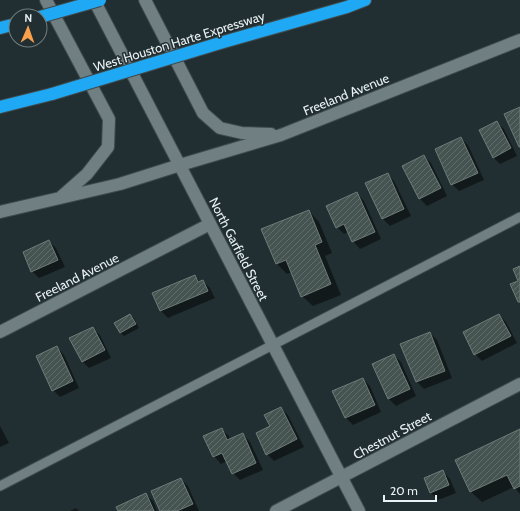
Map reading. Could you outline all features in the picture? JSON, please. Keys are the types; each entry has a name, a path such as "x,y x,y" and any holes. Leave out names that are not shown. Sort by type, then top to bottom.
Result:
{"highway":[{"path":"48,15 100,0"},
{"name":"West Houston Harte Expressway","path":"0,107 52,94 220,43 347,7 365,0"}],"street":[{"path":"46,0 109,119 108,147 87,174 60,198"},
{"name":"North Garfield Street","path":"94,0 360,511"},
{"path":"145,0 203,113 220,128 242,133 281,135"},
{"name":"Freeland Avenue","path":"0,212 120,184 281,135 520,40"},
{"name":"Freeland Avenue","path":"0,332 210,224"},
{"name":"Chestnut Street","path":"276,511 520,384"}],"lane":[{"path":"0,486 520,217"}],"building":[{"path":"520,107 520,147 519,147 504,114"},
{"path":"497,121 511,148 493,158 479,130"},
{"path":"461,137 478,173 451,185 435,149"},
{"path":"424,155 441,188 419,199 402,166"},
{"path":"388,173 404,209 382,219 365,183"},
{"path":"357,192 375,232 352,242 344,224 336,228 326,206"},
{"path":"309,210 322,242 315,245 331,284 301,297 286,260 276,264 261,229"},
{"path":"49,240 58,260 31,272 23,252"},
{"path":"520,266 520,302 518,302 510,284 518,281 513,269"},
{"path":"195,275 198,282 203,280 208,291 160,311 152,293"},
{"path":"130,314 136,324 120,333 114,323"},
{"path":"499,314 511,336 474,355 463,332"},
{"path":"93,327 105,350 82,362 69,338"},
{"path":"430,332 445,371 416,382 400,344"},
{"path":"57,346 73,381 52,391 36,356"},
{"path":"394,354 410,389 388,399 372,364"},
{"path":"363,378 375,405 345,418 332,391"},
{"path":"281,407 297,439 266,455 256,433 270,426 264,415"},
{"path":"222,428 227,440 243,433 256,463 232,474 222,453 213,457 203,436"},
{"path":"520,429 520,486 514,489 507,475 470,492 455,460"},
{"path":"443,470 449,485 430,493 424,478"},
{"path":"181,478 193,504 177,511 160,511 151,491"},
{"path":"146,493 154,511 118,511 116,507"}]}
